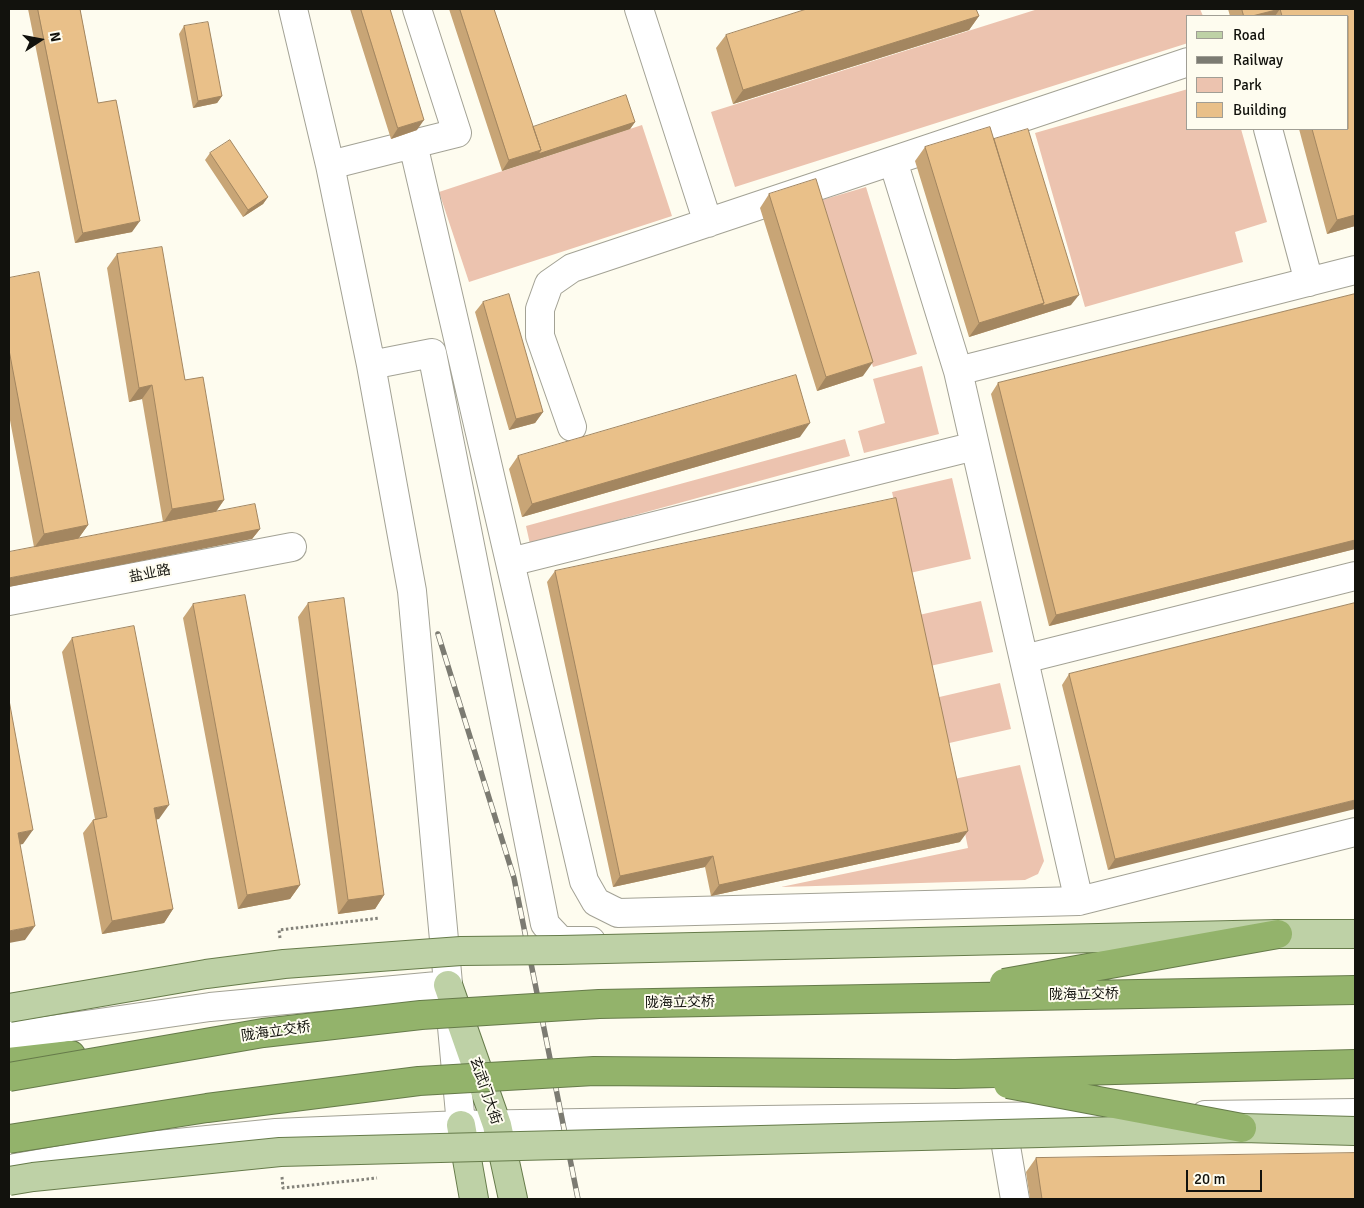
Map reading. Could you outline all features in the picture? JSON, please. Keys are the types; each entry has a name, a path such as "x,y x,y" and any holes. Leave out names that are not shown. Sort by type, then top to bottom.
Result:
{"highway":[{"path":"919,999 1278,934"},
{"name":"陇海立交桥","path":"9,1076 264,1033 421,1015 589,1005 1355,990"},
{"path":"9,1062 264,1033"},
{"path":"9,1139 206,1108 420,1081 594,1070 955,1074 1355,1064"},
{"path":"955,1074 1242,1128"},
{"path":"9,1149 206,1108"}],"main road":[{"path":"9,1008 206,974 284,964 461,951 1355,934"},
{"name":"玄武门大街","path":"448,985 498,1125 513,1199"},
{"path":"461,1125 474,1199"},
{"path":"9,1181 280,1152 1242,1128 1355,1131"}],"street":[{"path":"293,9 330,165 371,365 412,591 461,1125"},
{"path":"330,165 457,133 417,9"},
{"path":"639,9 708,223"},
{"path":"572,427 540,336 540,309 549,284 572,268 1186,63"},
{"path":"1268,130 1309,282"},
{"path":"413,144 584,881 596,902 618,913 1079,901 1355,832"},
{"path":"893,161 958,371 1079,901"},
{"path":"958,371 1355,270"},
{"path":"371,365 432,353 545,924 561,941 1355,938"},
{"path":"510,562 975,446"},
{"name":"盐业路","path":"9,602 292,547"},
{"path":"1024,659 1355,576"},
{"path":"9,1036 210,1007 448,985"},
{"path":"9,1169 129,1148 276,1133 461,1125 1355,1113"},
{"path":"1002,1117 1015,1199"}],"path":[{"path":"279,930 380,918"},
{"path":"283,1188 377,1178"}],"green space":[{"path":"1038,9 1200,9 1203,15 1186,15 1186,44 735,187 711,112"},
{"path":"1186,90 1186,130 1241,130 1267,222 1235,232 1243,262 1085,307 1035,133"},
{"path":"642,125 672,216 469,282 439,192"},
{"path":"866,187 917,354 873,367 822,200"},
{"path":"922,366 939,434 864,453 858,431 885,423 873,379"},
{"path":"845,439 850,456 530,544 526,526"},
{"path":"952,478 971,559 910,573 892,492"},
{"path":"981,601 993,652 930,666 919,615"},
{"path":"1000,683 1011,729 945,744 935,698"},
{"path":"1020,765 1044,861 1038,874 1025,880 781,887 968,848 954,779"}],"building":[{"path":"38,9 80,9 98,103 116,100 140,221 83,233"},
{"path":"361,9 390,9 424,120 398,128"},
{"path":"460,9 494,9 541,150 509,160"},
{"path":"807,9 976,9 979,16 743,90 726,35"},
{"path":"1242,9 1280,9 1256,15 1244,15"},
{"path":"1280,9 1355,9 1355,215 1337,220 1312,130 1349,130 1349,15 1282,15"},
{"path":"208,22 222,96 198,101 184,26"},
{"path":"626,95 635,122 538,154 541,150 533,127"},
{"path":"990,127 1044,303 979,323 925,147"},
{"path":"1028,129 1079,295 1042,306 1044,303 994,139"},
{"path":"230,140 268,197 248,210 210,153"},
{"path":"816,179 873,362 826,377 769,194"},
{"path":"162,247 185,380 203,377 224,500 172,509 152,385 139,388 117,254"},
{"path":"39,272 88,525 44,534 9,350 9,278"},
{"path":"509,294 543,412 516,419 483,302"},
{"path":"1355,294 1355,540 1056,615 998,383"},
{"path":"796,375 810,423 532,504 518,456"},
{"path":"896,498 968,831 719,885 713,856 620,876 555,571"},
{"path":"255,504 260,529 9,578 9,552"},
{"path":"245,595 300,885 247,895 193,604"},
{"path":"344,598 384,895 348,900 308,603"},
{"path":"1355,603 1355,800 1115,859 1069,674"},
{"path":"134,626 169,805 154,808 173,909 112,921 93,820 107,817 72,638"},
{"path":"9,700 33,830 18,833 35,926 9,931"},
{"path":"1355,1153 1355,1199 1042,1199 1036,1158"}],"railway":[{"path":"438,634 514,878 578,1199"}]}
